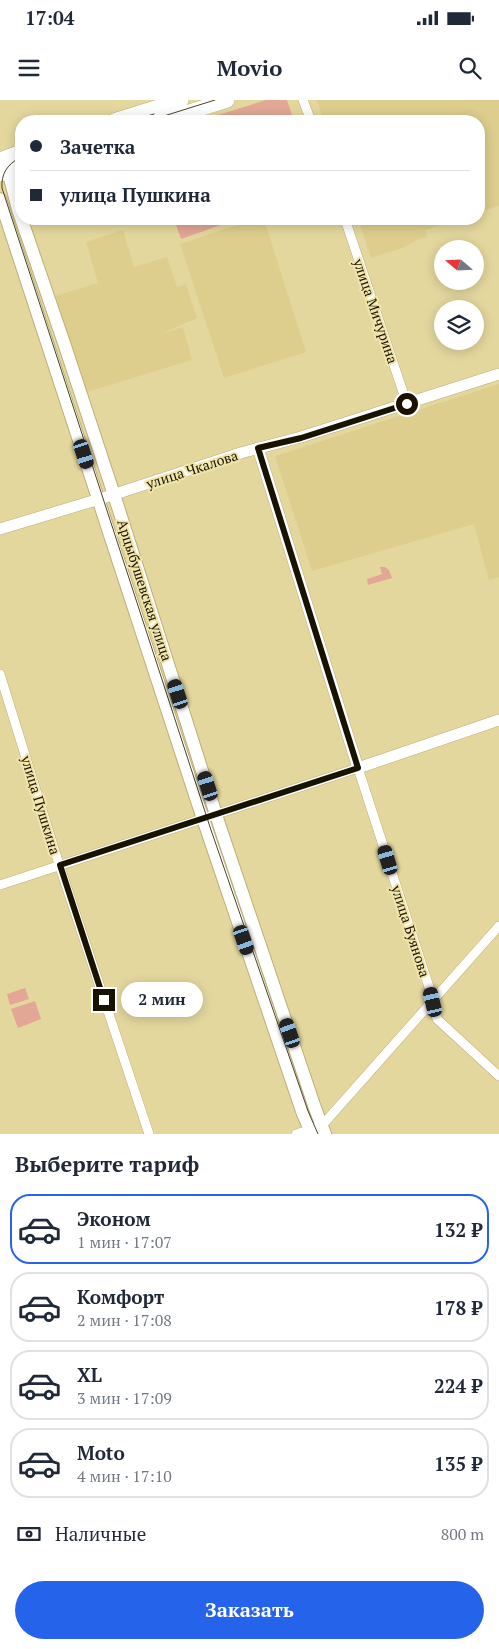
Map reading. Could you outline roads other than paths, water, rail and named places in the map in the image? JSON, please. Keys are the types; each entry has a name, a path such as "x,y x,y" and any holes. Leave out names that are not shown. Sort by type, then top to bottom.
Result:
{"main road":[{"path":"133,115 181,100"},
{"path":"180,115 227,100"},
{"name":"Арцыбушевская улица","path":"7,166 15,197"},
{"name":"Арцыбушевская улица","path":"0,199 202,818 303,1114 317,1131"},
{"name":"Арцыбушевская улица","path":"23,225 114,494 317,1131"}],"street":[{"path":"303,100 309,115"},
{"name":"улица Мичурина","path":"347,225 407,404"},
{"name":"улица Чкалова","path":"0,529 98,500 258,448 301,438 499,374"},
{"name":"улица Буянова","path":"258,448 437,1019 499,1076"},
{"name":"улица Пушкина","path":"0,674 60,865 149,1134"},
{"path":"0,885 499,720"},
{"path":"296,1134 317,1131 499,926"}],"tram line":[{"path":"167,115 215,100"},
{"path":"15,161 6,170 2,188 211,830 308,1111 318,1134"}]}
